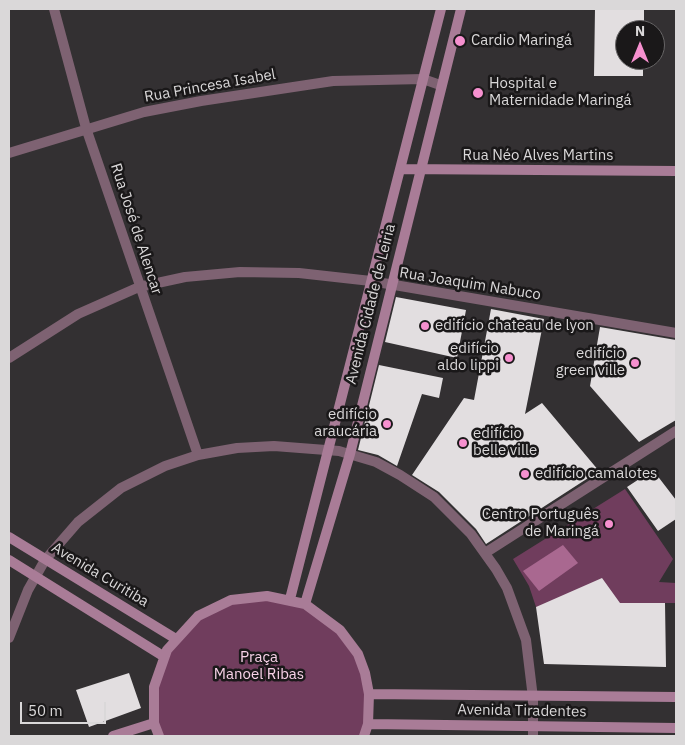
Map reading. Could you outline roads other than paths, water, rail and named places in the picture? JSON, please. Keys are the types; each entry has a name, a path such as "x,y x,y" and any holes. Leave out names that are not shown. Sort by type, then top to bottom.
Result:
{"main road":[{"name":"Avenida Cidade de Leiria","path":"290,599 441,9"},
{"name":"Avenida Cidade de Leiria","path":"305,604 350,454 440,86 461,9"},
{"name":"Rua Néo Alves Martins","path":"400,169 676,171"},
{"name":"Avenida Curitiba","path":"9,537 176,639"},
{"path":"9,560 163,656"},
{"path":"158,736 154,723 154,687 163,656 176,639 198,616 231,600 267,596 290,599 305,604 340,630 358,654 369,694 368,724 364,736"},
{"name":"Avenida Tiradentes","path":"369,694 676,698"},
{"path":"113,736 154,723"},
{"name":"Avenida Tiradentes","path":"368,724 534,731 676,728"}],"street":[{"name":"Rua José de Alencar","path":"54,9 86,128 198,455"},
{"name":"Rua Princesa Isabel","path":"10,152 144,112 265,91 333,82 423,79"},
{"path":"423,79 440,86"},
{"name":"Rua Joaquim Nabuco","path":"9,358 78,314 139,287 185,277 240,272 299,273 371,281 676,333"},
{"path":"485,553 676,431"},
{"path":"9,638 17,613 45,560 78,522 121,488 165,466 198,455 237,448 274,446 328,450 376,462 400,474 434,497 471,534 485,553 507,588 520,621 530,664 534,731"}],"place":[{"name":"Cardio Maringá","path":"460,41"},
{"name":"Hospital e Maternidade Maringá","path":"478,93"},
{"name":"edifício chateau de lyon","path":"425,326"},
{"name":"edifício aldo lippi","path":"509,358"},
{"name":"edifício green ville","path":"635,363"},
{"name":"edifício araucária","path":"387,424"},
{"name":"edifício belle ville","path":"463,443"},
{"name":"edifício camalotes","path":"525,474"},
{"name":"Centro Português de Maringá","path":"609,524"}],"park label":[{"name":"Praça Manoel Ribas","path":"259,666"}]}
